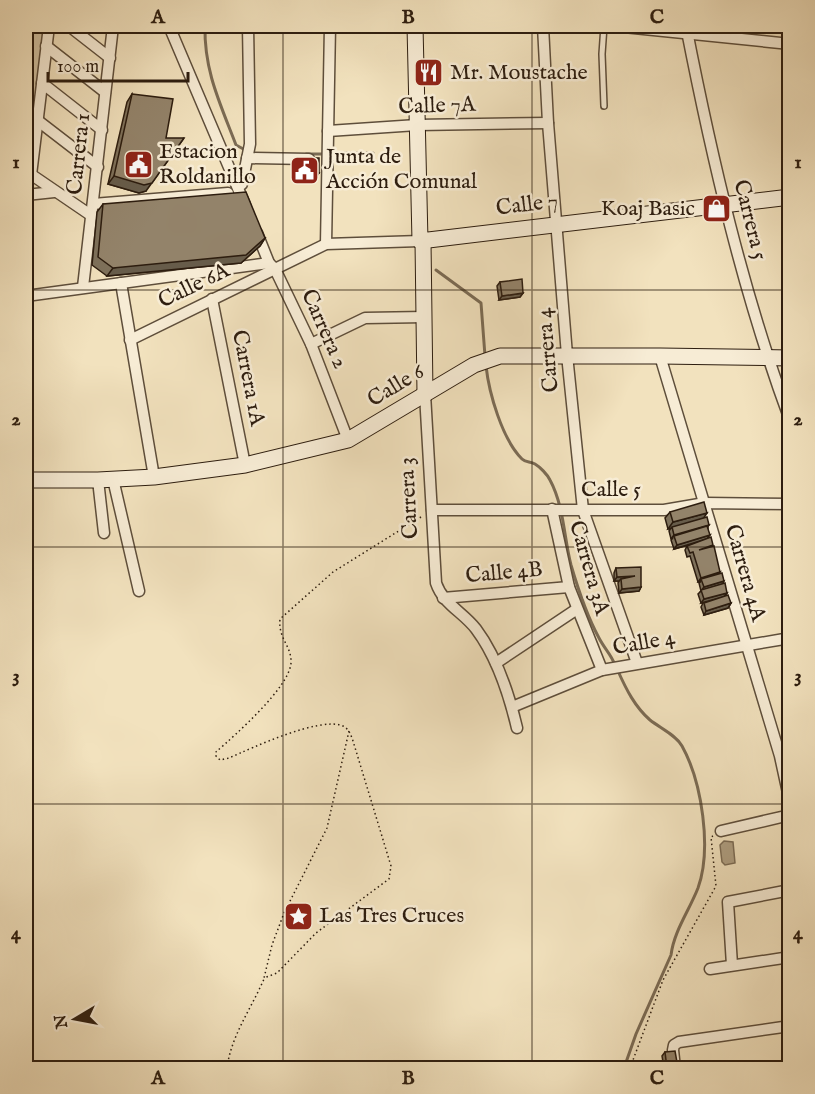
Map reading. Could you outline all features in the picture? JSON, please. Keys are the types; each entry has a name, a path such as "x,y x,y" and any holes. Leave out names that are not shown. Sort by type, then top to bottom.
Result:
{"street":[{"path":"49,26 28,173 92,216"},
{"path":"69,26 110,58"},
{"name":"Carrera 1","path":"83,287 113,26"},
{"name":"Carrera 2","path":"169,26 242,189"},
{"name":"Carrera 2","path":"175,26 253,217 275,261 272,266 311,344 348,440"},
{"path":"93,204 242,189 248,152 248,26"},
{"path":"327,244 330,26"},
{"name":"Carrera 3","path":"415,26 421,125"},
{"name":"Carrera 3","path":"422,26 421,125 426,394 436,583 443,598"},
{"name":"Carrera 4","path":"543,26 548,123 567,355 583,510 637,663"},
{"path":"614,26 687,29 789,44"},
{"name":"Carrera 5","path":"687,29 725,204 767,358 789,420"},
{"path":"46,46 105,92"},
{"path":"42,83 102,130"},
{"path":"37,120 98,167"},
{"name":"Calle 7A","path":"328,131 421,125 548,123"},
{"path":"248,152 327,158"},
{"path":"26,195 54,192"},
{"name":"Calle 7","path":"26,296 83,287 272,266 327,244 423,241 789,197"},
{"name":"Calle 6A","path":"130,340 272,266"},
{"path":"121,283 154,477"},
{"name":"Carrera 1A","path":"212,299 245,465"},
{"path":"311,344 365,318 424,317"},
{"name":"Calle 6","path":"26,480 105,480 154,477 245,465 348,440 487,360 567,355 789,358"},
{"name":"Carrera 4A","path":"660,356 745,645 785,756 789,802"},
{"path":"104,533 105,480"},
{"path":"105,480 139,591"},
{"name":"Calle 5","path":"432,510 664,510 705,503 789,504"},
{"name":"Carrera 3A","path":"558,510 569,587 606,670"},
{"name":"Calle 4B","path":"443,598 569,587"},
{"path":"443,598 476,629 496,663 512,706 517,728"},
{"path":"496,663 578,609"},
{"name":"Calle 4","path":"512,706 606,670 789,639"},
{"path":"721,831 789,815"},
{"path":"732,965 728,902 789,890"},
{"path":"710,969 789,957"},
{"path":"675,1068 673,1050 679,1042 789,1026"}],"lane":[{"path":"604,26 602,54 604,106"}],"path":[{"path":"264,978 276,973 316,933 389,879 391,866 349,731 341,725 320,726 283,735 220,760 216,752 252,719 288,674 291,664 290,653 279,630 280,619 333,572 432,510"},
{"path":"227,1068 235,1035 264,978 272,945 284,913 327,828 349,731"},
{"path":"630,1068 663,980 716,886 711,837 721,831"}],"shaded area":[{"path":"26,26 49,26 30,168 26,164"},
{"path":"724,841 733,842 735,863 725,865 722,862 720,845"}],"building":[{"name":"Estacion Roldanillo","path":"132,94 173,99 166,138 184,138 152,183 144,185 114,176"},
{"name":"Junta de Acción Comunal","path":"297,158 319,158 319,173 297,173"},
{"path":"246,192 265,238 246,255 113,268 98,257 103,204"},
{"path":"522,279 523,293 502,296 500,282"},
{"path":"704,502 707,513 673,522 670,512"},
{"path":"707,517 709,525 674,535 672,527"},
{"path":"707,526 710,535 677,545 674,536"},
{"path":"711,537 713,545 699,550 714,546 720,572 701,578 693,552 690,553 687,546"},
{"path":"641,567 641,587 622,589 621,579 635,576 617,577 616,568"},
{"path":"722,573 724,581 704,587 701,579"},
{"path":"725,583 727,593 704,599 701,590"},
{"path":"728,595 731,603 706,611 704,603"},
{"path":"675,1051 678,1068 667,1068 665,1052"}],"waterway":[{"path":"205,26 207,58 214,87 236,145 247,151"},
{"path":"330,153 373,153"},
{"path":"306,154 324,154"},
{"path":"436,270 481,303 485,356"},
{"path":"486,366 493,402 508,440 522,459 535,464 543,471 555,490 571,565 580,593 595,630 615,665"},
{"path":"618,671 635,704 650,720 676,738 682,746 700,796 704,835 702,872 698,888 678,929 671,955 636,1034 624,1068"}],"place":[{"name":"Mr. Moustache","path":"429,73"},
{"name":"Estacion Roldanillo","path":"138,165"},
{"name":"Junta de Acción Comunal","path":"305,170"},
{"name":"Koaj Basic","path":"716,209"},
{"name":"Las Tres Cruces","path":"298,916"}]}
